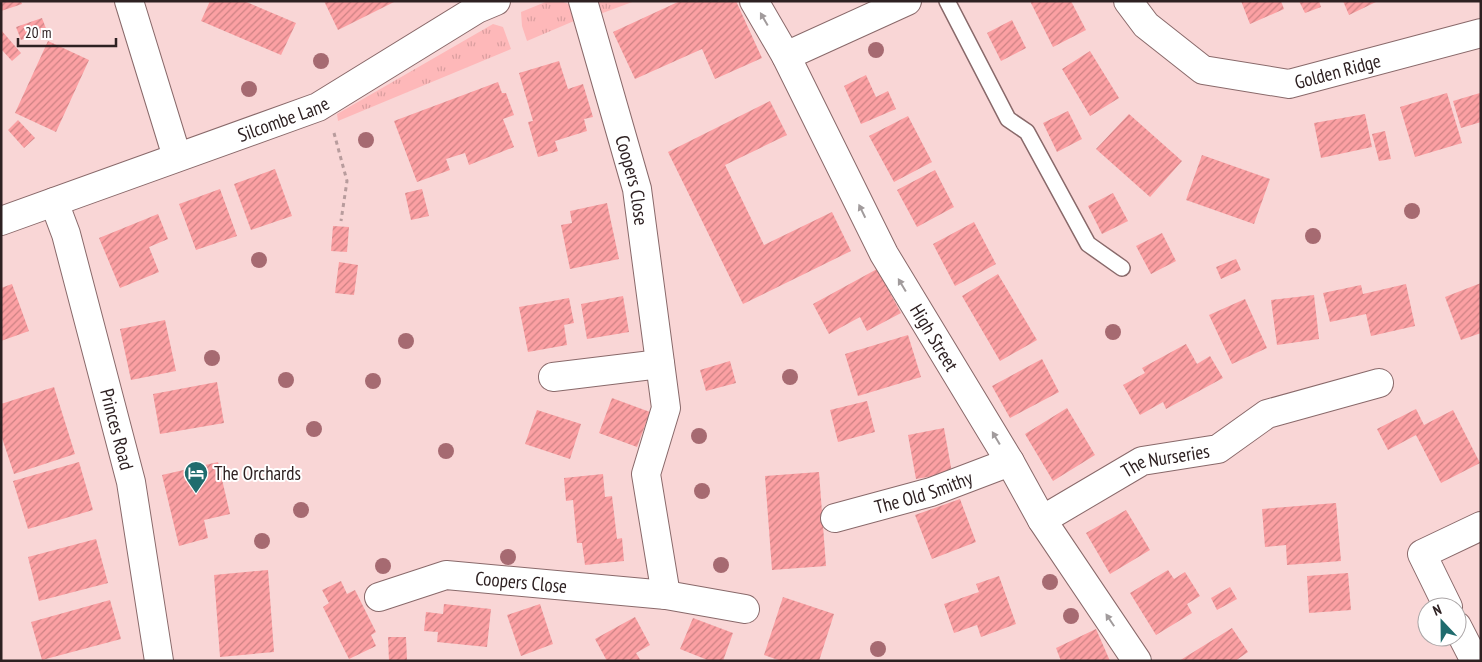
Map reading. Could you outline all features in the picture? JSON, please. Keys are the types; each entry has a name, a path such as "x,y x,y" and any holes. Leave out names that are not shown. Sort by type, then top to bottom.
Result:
{"street":[{"path":"129,1 177,157"},
{"name":"Silcombe Lane","path":"1,221 325,104 477,9 496,1"},
{"name":"Coopers Close","path":"583,1 637,189 666,408 646,474 666,595"},
{"name":"High Street","path":"754,1 786,56 884,254 1010,462 1042,520 1137,661"},
{"path":"786,56 907,1"},
{"name":"Golden Ridge","path":"1128,1 1146,25 1203,70 1289,84 1481,33"},
{"name":"Princes Road","path":"54,202 66,234 131,482 159,661"},
{"path":"553,376 660,364"},
{"name":"The Nurseries","path":"1042,520 1142,461 1218,448 1267,414 1379,383"},
{"name":"The Old Smithy","path":"835,518 931,492 1010,462"},
{"path":"1443,597 1422,554 1481,526"},
{"name":"Coopers Close","path":"379,597 446,576 666,595 746,609"},
{"path":"1467,647 1474,661"}],"lane":[{"path":"947,1 1008,119 1027,132 1088,244 1122,268"}],"path":[{"path":"325,104 347,181 341,221"}],"green space":[{"path":"548,1 561,1 571,5 574,21 527,41 522,26 521,12"},
{"path":"599,1 635,1 600,14"},
{"path":"493,24 503,27 511,49 338,121 337,114"}],"building":[{"path":"1,1 21,1 22,4 1,11"},
{"path":"210,1 244,1 296,23 281,55 201,21"},
{"path":"324,1 396,1 338,30"},
{"path":"680,1 736,1 762,58 715,79 702,49 635,79 613,32"},
{"path":"1030,1 1071,1 1086,30 1053,47"},
{"path":"1241,1 1281,1 1284,9 1250,24"},
{"path":"1299,1 1319,1 1321,7 1305,13"},
{"path":"1343,1 1378,1 1349,15"},
{"path":"42,18 47,31 21,40 16,27"},
{"path":"1012,20 1026,48 1001,61 987,33"},
{"path":"1,30 21,53 12,61 1,49"},
{"path":"48,41 89,60 56,132 15,113"},
{"path":"1090,51 1119,98 1090,116 1062,69"},
{"path":"559,61 568,89 583,84 593,117 584,119 587,131 555,141 558,151 538,157 528,122 533,121 519,73"},
{"path":"866,75 876,97 888,91 896,109 861,124 844,86"},
{"path":"498,82 502,93 506,93 514,115 503,119 514,147 469,165 465,153 446,159 450,170 417,182 394,121"},
{"path":"1447,93 1462,143 1415,157 1400,107"},
{"path":"1480,93 1481,122 1461,128 1453,101"},
{"path":"770,101 787,135 725,165 764,245 832,212 851,251 743,304 668,152"},
{"path":"1068,111 1082,139 1057,152 1043,123"},
{"path":"1129,114 1182,161 1150,197 1096,149"},
{"path":"1365,114 1372,147 1321,158 1314,123"},
{"path":"908,116 932,162 894,182 869,136"},
{"path":"18,120 35,138 24,148 8,130"},
{"path":"1385,131 1391,159 1379,161 1372,134"},
{"path":"1202,155 1270,179 1254,224 1186,200"},
{"path":"275,169 292,216 251,230 234,184"},
{"path":"935,170 954,207 917,227 897,190"},
{"path":"220,189 237,236 196,250 179,204"},
{"path":"422,189 429,216 411,220 405,193"},
{"path":"1113,193 1128,221 1102,234 1088,206"},
{"path":"607,203 619,259 570,269 561,225 572,223 570,211"},
{"path":"158,214 168,239 149,247 159,272 120,288 99,238"},
{"path":"974,222 996,264 955,286 933,244"},
{"path":"333,226 349,227 347,252 331,251"},
{"path":"1162,233 1176,261 1151,274 1136,246"},
{"path":"1236,259 1241,270 1221,279 1216,267"},
{"path":"339,262 358,265 354,295 335,293"},
{"path":"877,269 901,313 867,331 860,317 829,334 813,304"},
{"path":"998,274 1037,340 1000,361 962,296"},
{"path":"1481,283 1481,333 1461,340 1445,297"},
{"path":"12,284 29,331 1,341 1,288"},
{"path":"1406,284 1415,326 1371,336 1366,314 1330,322 1323,293 1361,285 1363,294"},
{"path":"1314,295 1319,339 1277,345 1271,300"},
{"path":"623,296 629,332 587,339 581,304"},
{"path":"569,298 574,323 564,325 567,345 528,352 519,307"},
{"path":"1245,299 1267,348 1232,364 1209,315"},
{"path":"165,320 176,371 131,380 120,329"},
{"path":"908,335 921,377 858,396 845,354"},
{"path":"1186,344 1197,364 1210,356 1223,378 1166,409 1163,402 1140,415 1123,385 1145,373 1142,368"},
{"path":"1042,359 1059,392 1010,418 992,386"},
{"path":"730,361 736,383 706,391 700,370"},
{"path":"217,382 224,423 160,434 153,394"},
{"path":"54,387 75,454 14,474 1,435 1,404"},
{"path":"612,398 650,412 637,447 599,433"},
{"path":"867,401 875,432 838,442 830,410"},
{"path":"1067,408 1095,455 1053,481 1025,434"},
{"path":"1416,409 1424,425 1453,410 1480,463 1441,483 1416,435 1388,450 1377,429"},
{"path":"537,410 581,424 570,459 525,444"},
{"path":"944,428 952,473 916,479 908,435"},
{"path":"79,462 93,510 28,529 13,481"},
{"name":"The Orchards","path":"218,462 230,514 204,520 208,538 179,546 162,475"},
{"path":"819,472 826,566 772,570 765,476"},
{"path":"603,474 605,497 612,496 617,539 622,538 624,561 585,565 582,543 577,543 573,500 566,501 564,478"},
{"path":"960,499 976,542 932,559 915,515"},
{"path":"1336,503 1341,561 1287,565 1286,545 1265,547 1262,509"},
{"path":"1126,510 1150,550 1110,574 1086,533"},
{"path":"96,539 108,583 39,601 28,557"},
{"path":"268,570 274,652 220,657 214,575"},
{"path":"1168,570 1174,579 1185,572 1200,596 1187,604 1192,613 1156,635 1130,593"},
{"path":"1348,573 1351,610 1309,613 1307,576"},
{"path":"999,576 1016,624 981,637 977,625 954,633 944,604 979,592 976,584"},
{"path":"341,581 347,594 355,590 376,632 371,635 376,646 349,659 323,607 329,603 322,590"},
{"path":"1230,587 1237,599 1217,610 1211,598"},
{"path":"783,597 834,614 819,661 781,661 764,655"},
{"path":"110,600 121,639 42,660 31,622"},
{"path":"444,604 491,609 487,647 437,642 438,632 424,631 426,612 443,614"},
{"path":"540,604 553,644 521,656 507,615"},
{"path":"635,617 650,645 636,653 641,661 607,661 595,639"},
{"path":"693,618 733,633 723,661 710,661 680,649"},
{"path":"1232,628 1248,652 1235,661 1179,661"},
{"path":"1096,629 1110,661 1061,661 1056,648"},
{"path":"388,637 406,637 407,661 389,661"}],"place":[{"name":"The Orchards","path":"196,494"}]}
